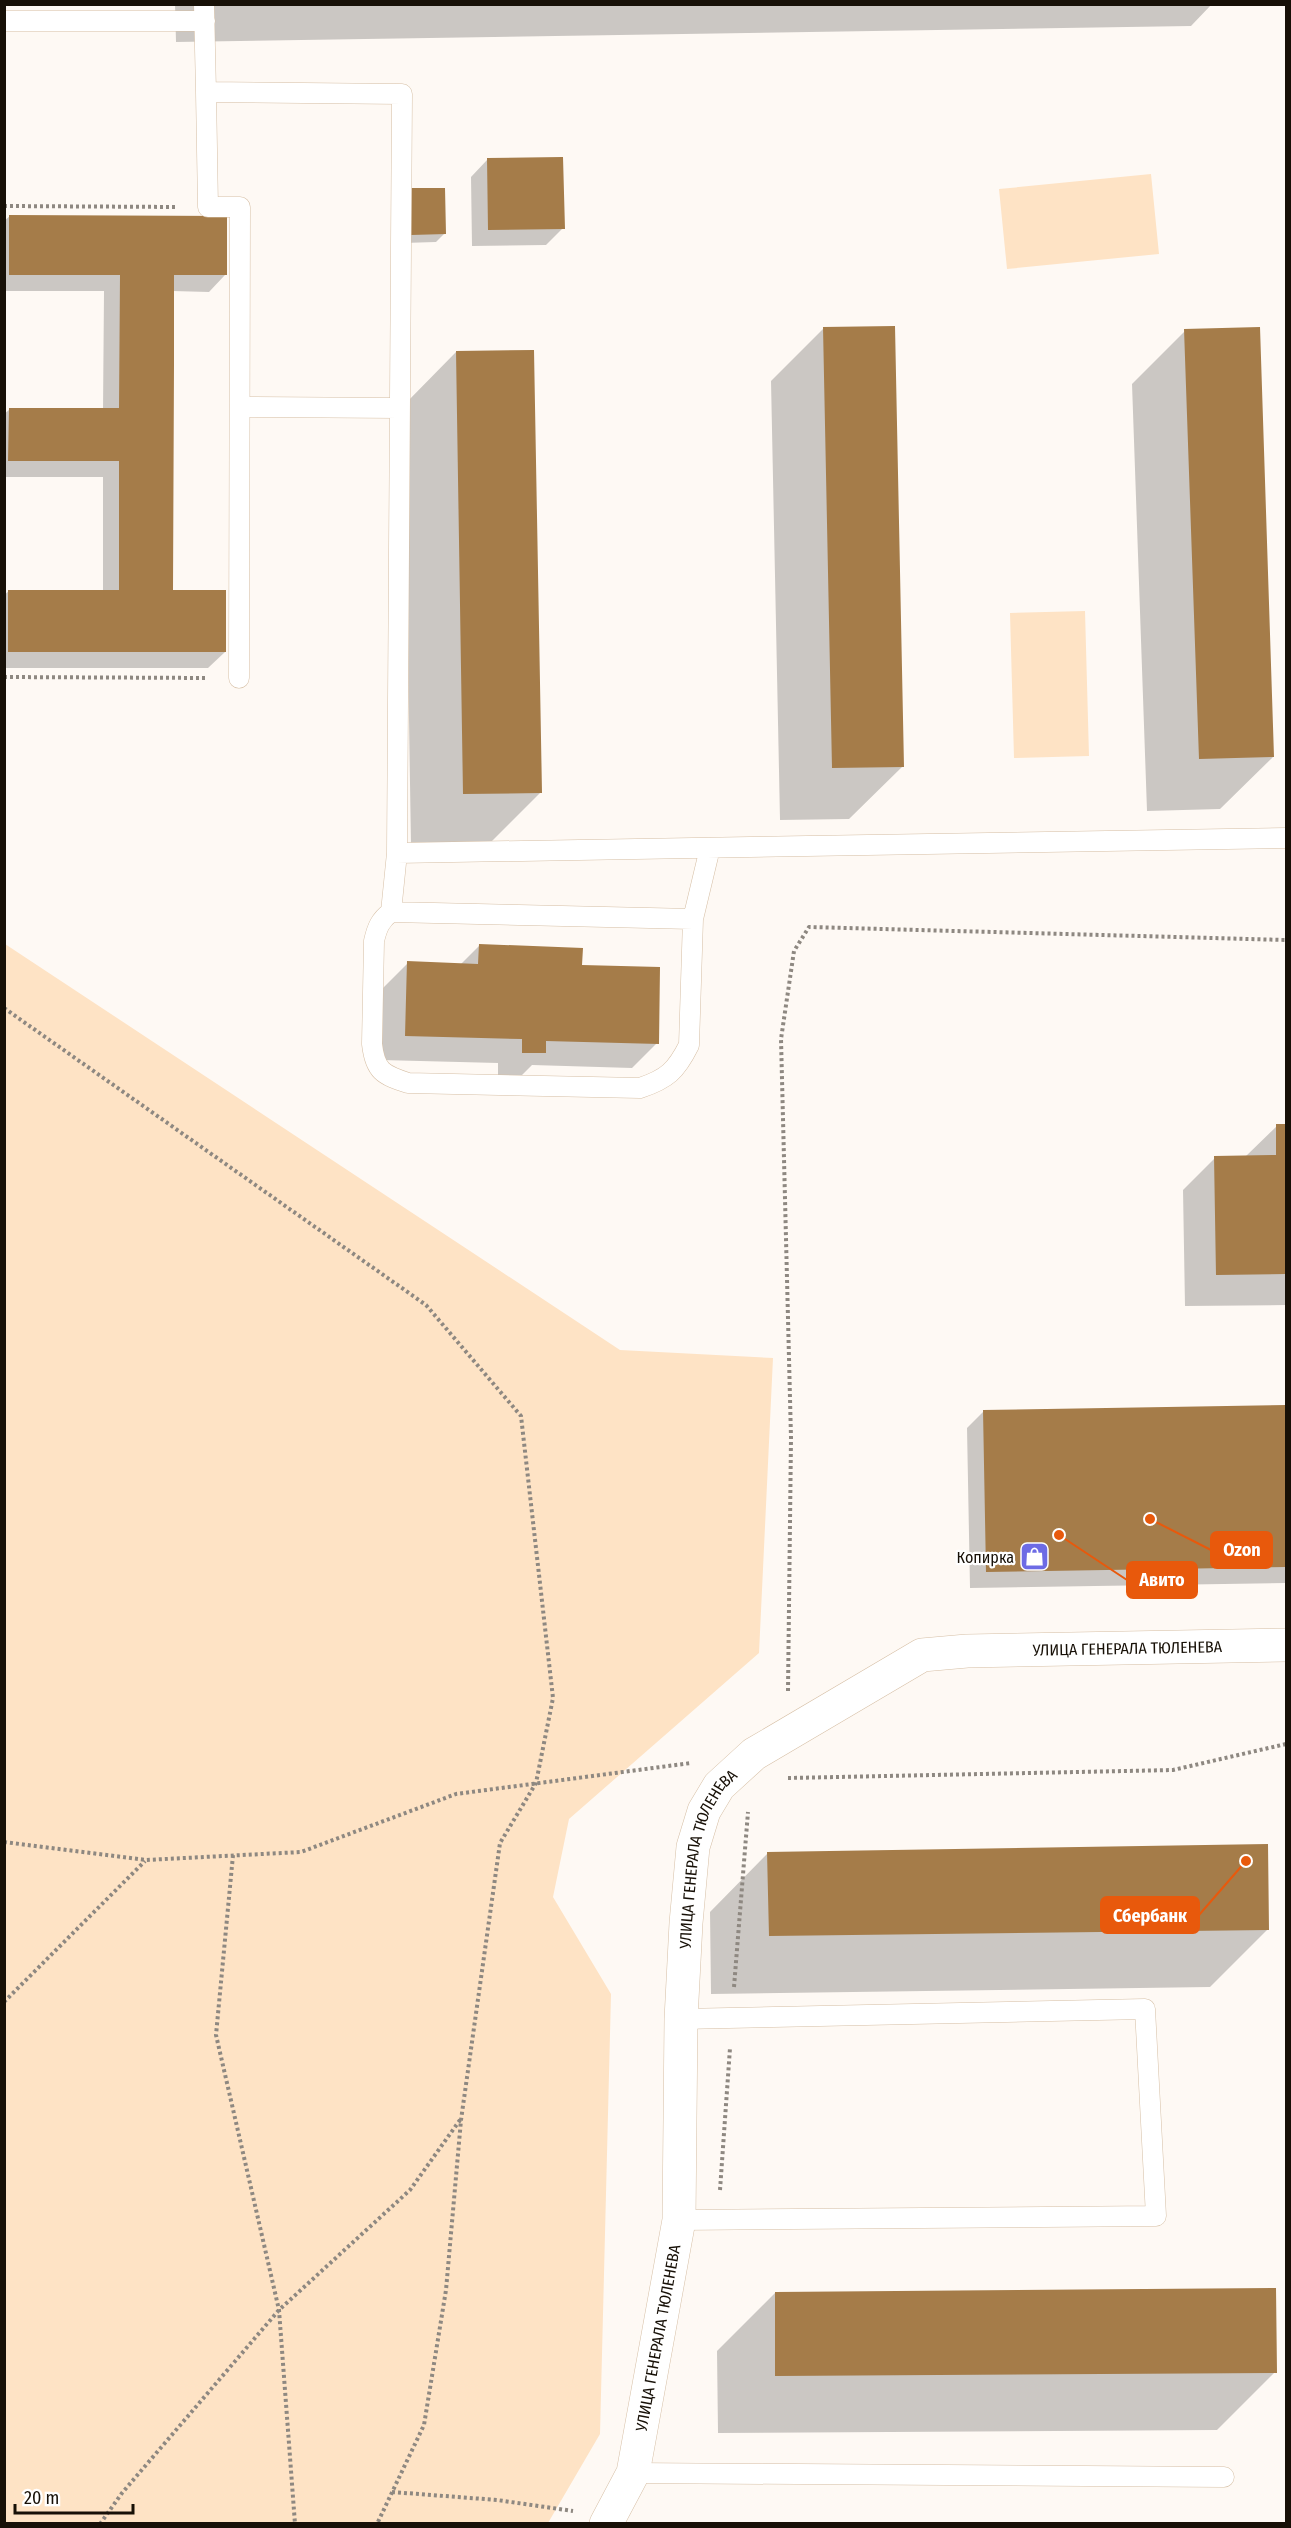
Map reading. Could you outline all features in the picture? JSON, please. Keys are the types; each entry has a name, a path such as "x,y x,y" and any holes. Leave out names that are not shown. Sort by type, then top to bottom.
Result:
{"street":[{"name":"УЛИЦА ГЕНЕРАЛА ТЮЛЕНЕВА","path":"608,2520 633,2473 679,2220 681,2019 693,1847 704,1811 719,1786 754,1754 922,1655 967,1651 1287,1645"}],"lane":[{"path":"4,21 205,13 208,207 240,207 239,678"},
{"path":"206,92 402,94 397,853 391,912 376,928 374,942 374,1060 386,1076 420,1083 640,1088 662,1081 680,1064 689,1046 693,919 710,848"},
{"path":"240,407 399,408"},
{"path":"397,853 1287,838"},
{"path":"391,912 693,919"},
{"path":"679,2220 1156,2216 1145,2009 681,2019"},
{"path":"633,2473 1224,2476"}],"path":[{"path":"4,206 208,207"},
{"path":"4,677 239,678"},
{"path":"787,1779 791,1438 781,1039 794,951 809,927 1287,940"},
{"path":"4,1008 426,1305 521,1416 553,1698 536,1783 500,1843 461,2120 446,2290 424,2425 377,2523"},
{"path":"779,1785 787,1779 1173,1770 1287,1744"},
{"path":"4,1842 146,1860 301,1852 456,1794 699,1762"},
{"path":"718,2220 748,1809"},
{"path":"233,1855 216,2035 279,2310 295,2523"},
{"path":"4,2002 146,1860"},
{"path":"100,2523 122,2493 279,2310 410,2190 461,2120"},
{"path":"392,2492 497,2500 608,2520"}],"shaded area":[{"path":"1151,174 1159,254 1007,269 999,189"},
{"path":"1085,611 1089,756 1014,758 1010,613"},
{"path":"5,944 620,1350 773,1358 759,1653 569,1819 553,1897 611,1994 600,2434 548,2523 5,2523"}],"building":[{"path":"563,157 565,229 488,230 487,158"},
{"path":"410,188 445,188 446,234 411,235"},
{"path":"9,215 227,216 227,275 174,275 173,590 226,590 226,652 8,652 8,590 119,590 119,461 8,461 9,408 119,408 120,275 9,275"},
{"path":"895,326 904,767 832,768 823,327"},
{"path":"1260,327 1274,757 1199,759 1184,329"},
{"path":"534,350 542,793 463,794 456,351"},
{"path":"479,944 583,948 582,965 660,967 659,1044 546,1041 546,1053 522,1053 522,1039 405,1036 407,961 478,964"},
{"path":"1276,1124 1286,1124 1286,1274 1216,1275 1214,1156 1276,1155"},
{"path":"1286,1405 1286,1567 986,1572 983,1410"},
{"path":"1268,1844 1269,1930 769,1936 767,1852"},
{"path":"1276,2288 1277,2373 775,2376 775,2292"}],"place":[{"name":"Ozon","path":"1150,1519"},
{"name":"Авито","path":"1059,1535"},
{"name":"Копирка","path":"1035,1557"},
{"name":"Сбербанк","path":"1246,1861"}]}
